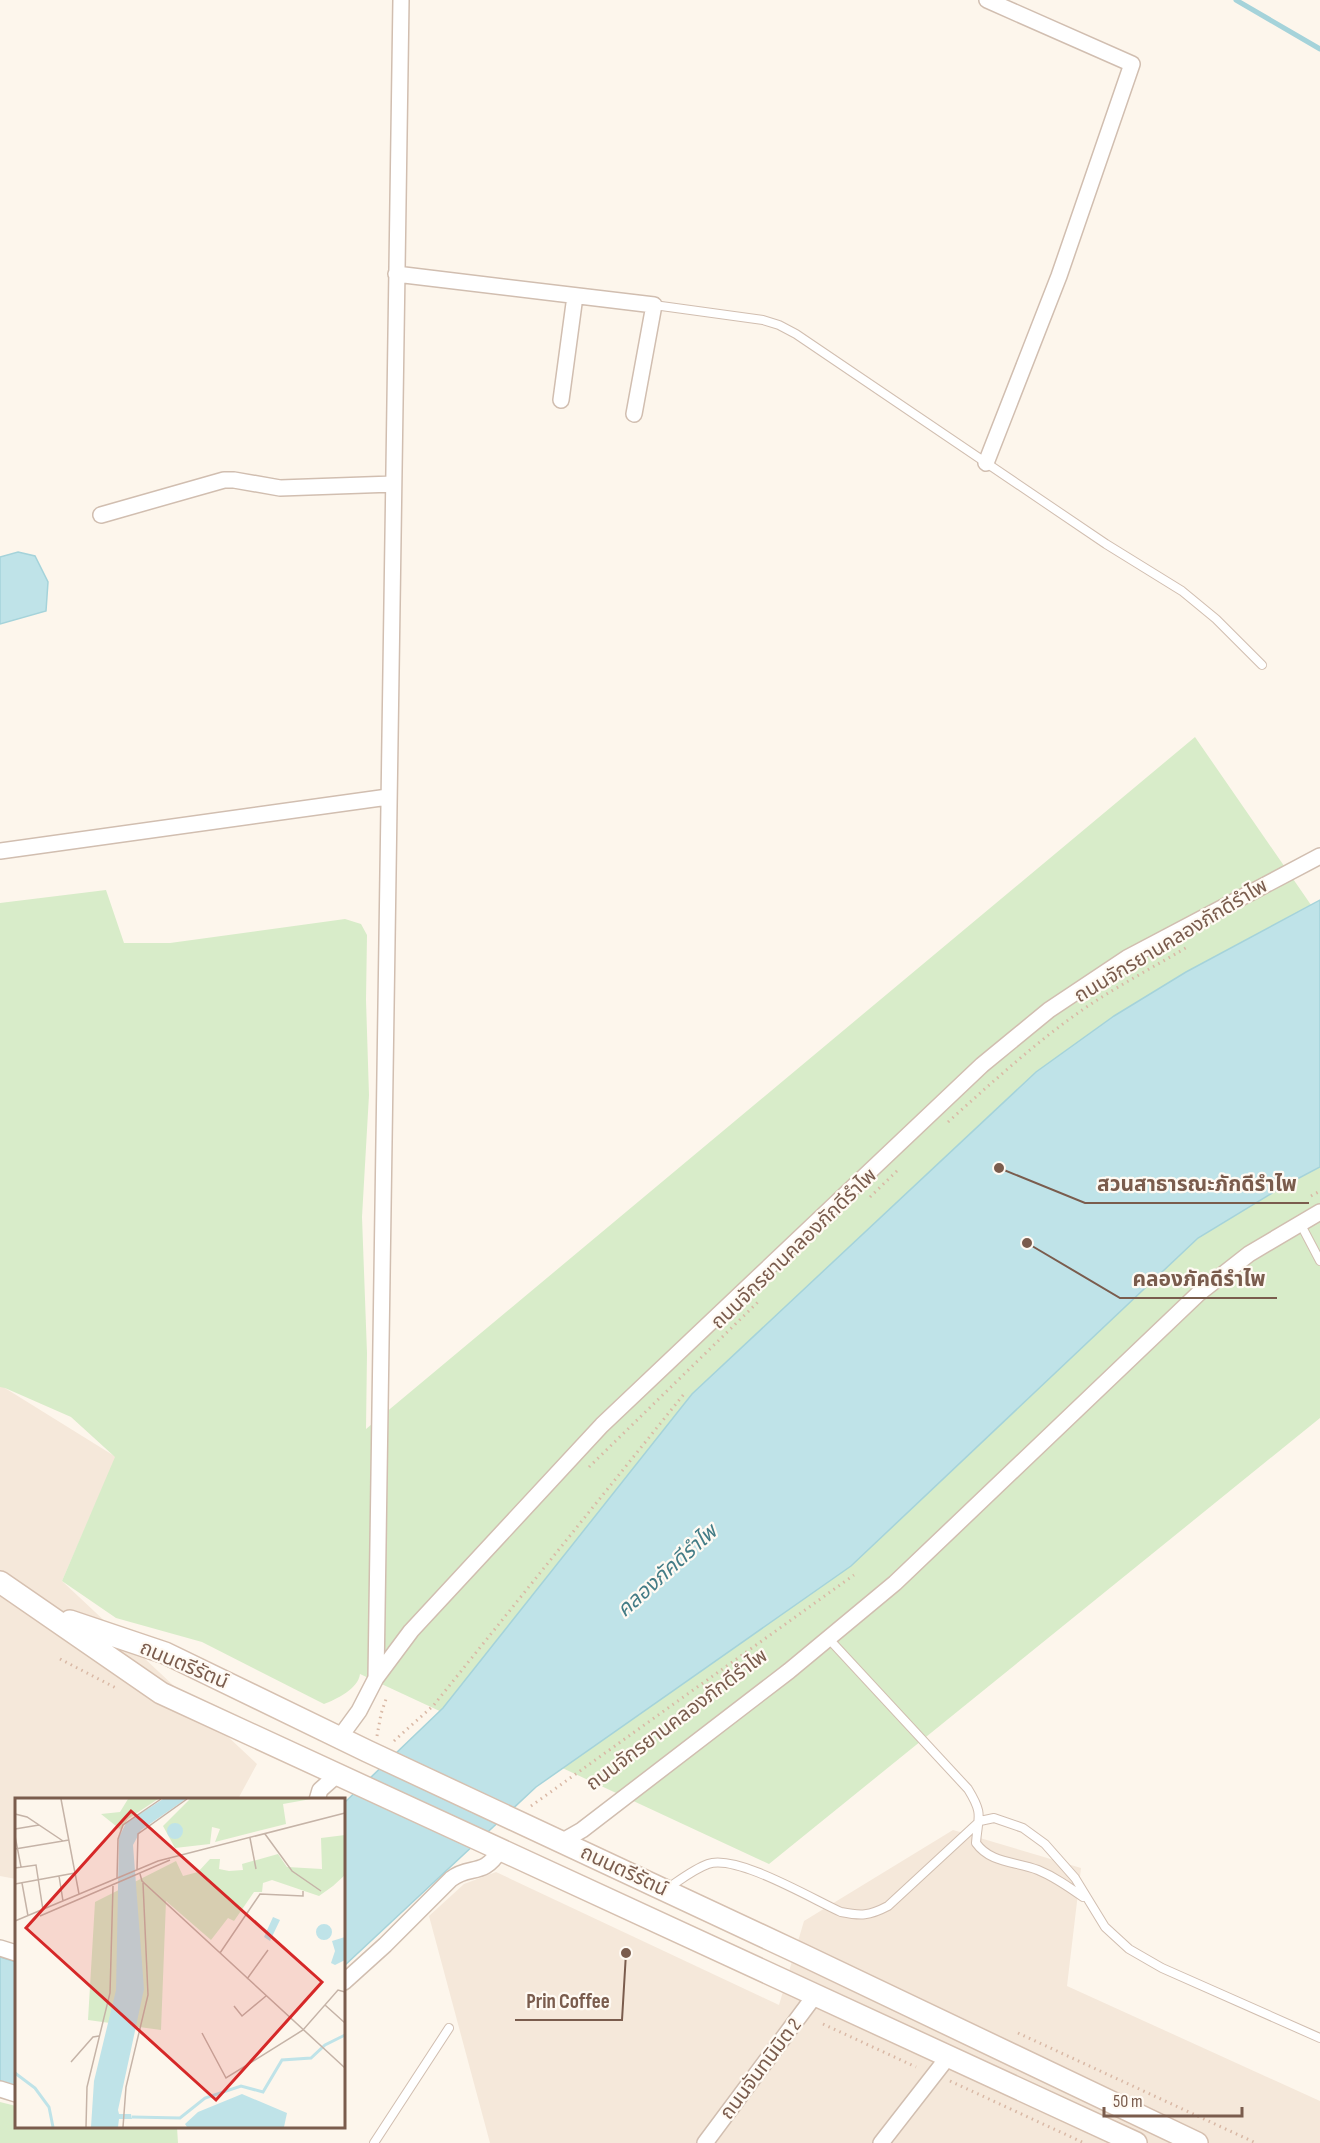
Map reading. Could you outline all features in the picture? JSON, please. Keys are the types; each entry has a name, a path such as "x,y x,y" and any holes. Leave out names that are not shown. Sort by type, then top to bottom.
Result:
{"main road":[{"name":"ถนนตรีรัตน์","path":"0,1582 161,1693 816,1994 948,2057 1105,2137 1136,2143"},
{"name":"ถนนตรีรัตน์","path":"46,1613 165,1653 340,1737 372,1744 531,1817 561,1842 1197,2143"}],"street":[{"path":"376,1678 401,0"},
{"path":"986,463 1059,276 1132,64 987,0"},
{"path":"396,274 654,305 634,414"},
{"path":"561,400 576,296"},
{"path":"101,515 224,480 280,488 393,484"},
{"path":"0,851 388,797"},
{"path":"340,1737 359,1711 376,1678 411,1631 602,1425 982,1065 1049,1010 1127,958 1320,856"},
{"path":"561,1842 582,1830 789,1671 895,1583 1198,1294 1249,1254 1320,1212"},
{"path":"318,1798 320,1790 337,1775"},
{"path":"345,1981 458,1873 471,1872 493,1862 500,1850"},
{"path":"0,1948 15,1953"},
{"name":"ถนนจันทนิมิต 2","path":"705,2143 816,1994"},
{"path":"881,2143 948,2057"},
{"path":"0,2089 15,2094"}],"lane":[{"path":"654,305 763,320 796,334 1106,544 1182,591 1216,619 1262,665"},
{"path":"1300,1224 1320,1261"},
{"path":"828,1638 968,1789 975,1801 980,1821 976,1843 982,1851 992,1858 1017,1863 1062,1881 1087,1900"},
{"path":"664,1890 708,1864 723,1862 746,1867 841,1912 857,1915 872,1914 888,1906 980,1821 994,1818 1023,1828 1045,1844 1075,1878 1105,1927 1129,1949 1162,1968 1320,2038"},
{"path":"374,2143 449,2028"}],"path":[{"name":"ถนนจักรยานคลองภักดีรำไพ","path":"948,1122 1019,1059 1056,1030 1095,1002 1193,944"},
{"name":"ถนนจักรยานคลองภักดีรำไพ","path":"862,1204 902,1167"},
{"path":"1304,1200 1320,1191"},
{"name":"ถนนจักรยานคลองภักดีรำไพ","path":"589,1467 763,1298"},
{"path":"390,1745 433,1706 684,1394"},
{"path":"531,1817 854,1575"},
{"path":"372,1744 388,1692"},
{"path":"823,2024 916,2067"},
{"path":"1018,2033 1256,2143"},
{"path":"949,2081 1082,2142"}],"shaded area":[{"path":"0,1385 116,1457 62,1581 257,1764 239,1798 15,1798 15,1879 0,1876"},
{"path":"953,1830 1081,1868 1067,1986 1320,2101 1320,2143 490,2143 429,1916 464,1884 496,1872 779,2005 804,1921"}],"green space":[{"path":"1195,737 1320,918 1320,1418 769,1864 360,1674 351,1689 324,1704 202,1642 116,1618 62,1581 115,1457 71,1417 0,1387 0,903 106,890 124,943 170,943 345,919 361,924 367,935 366,1000 369,1095 362,1217 367,1353 366,1429"},
{"path":"0,2102 15,2106 15,2128 177,2128 178,2143 0,2143"}],"water":[{"path":"18,552 35,556 48,582 46,611 0,624 0,557"},
{"path":"1320,900 1320,1167 1282,1187 1198,1238 851,1566 536,1787 345,1965 345,1802 443,1708 692,1394 1036,1072 1114,1016 1186,972"},
{"path":"0,1957 15,1962 15,2089 0,2084"}],"waterway":[{"path":"1236,0 1320,49"}],"place":[{"name":"สวนสาธารณะภักดีรำไพ","path":"999,1168"},
{"name":"คลองภัคดีรำไพ","path":"1027,1243"},
{"name":"Prin Coffee","path":"626,1953"}]}
